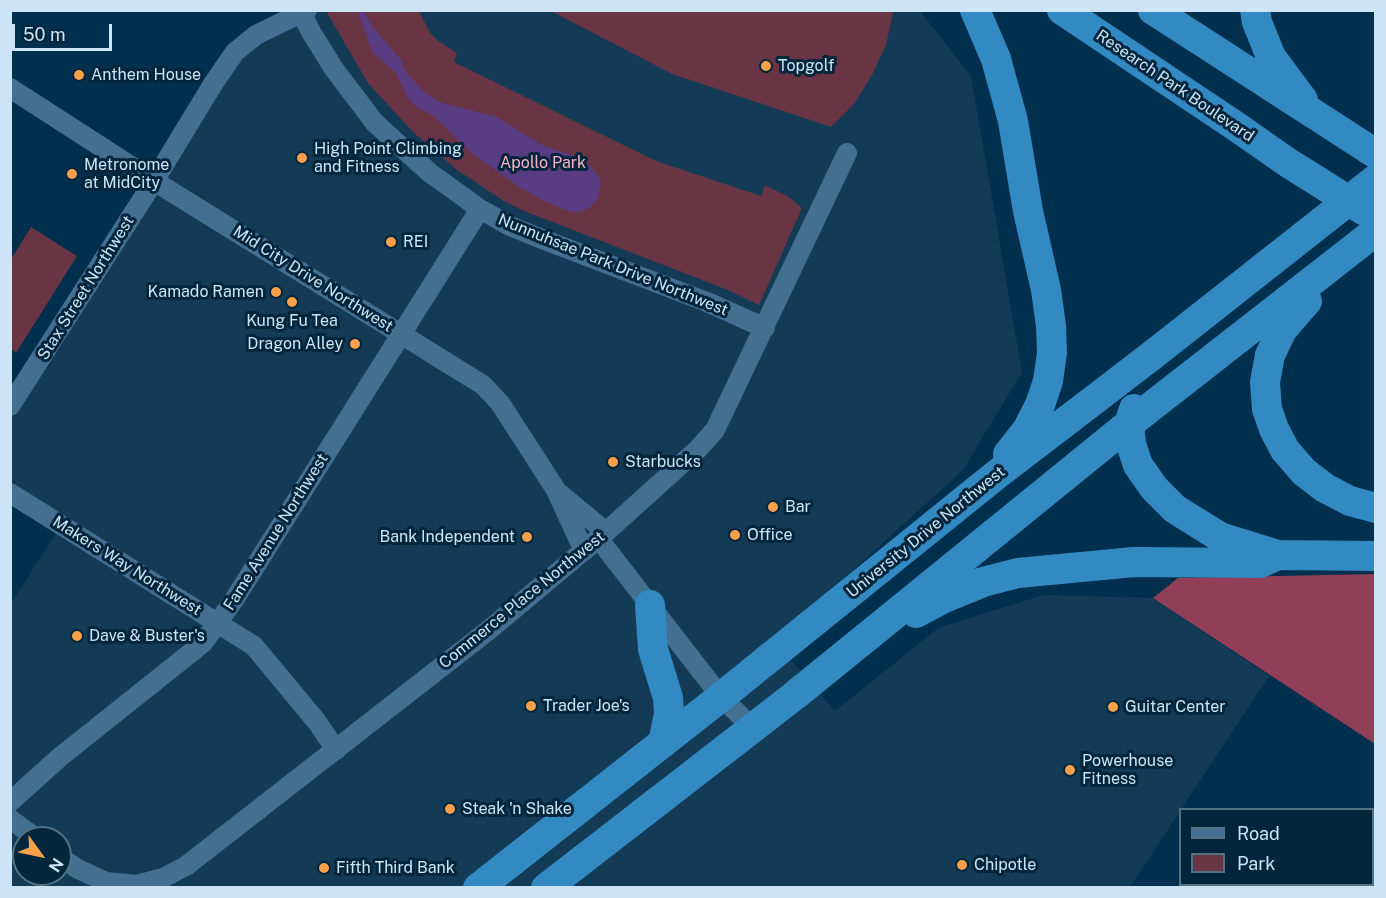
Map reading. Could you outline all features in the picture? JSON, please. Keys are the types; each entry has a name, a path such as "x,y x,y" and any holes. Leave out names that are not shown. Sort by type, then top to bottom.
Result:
{"highway":[{"path":"975,10 996,59 1013,122 1051,326 1052,353 1048,381 1041,405 996,475"},
{"name":"Research Park Boulevard","path":"1062,10 1287,162 1376,218"},
{"path":"1153,10 1318,119 1376,154"},
{"path":"1255,10 1257,22 1271,57 1318,119"},
{"name":"University Drive Northwest","path":"478,888 721,697 996,475 1376,179"},
{"path":"546,888 745,734 1129,424 1376,231"},
{"path":"1336,263 1282,330 1270,355 1265,382 1267,409 1285,450 1304,472 1325,488 1350,501 1376,508"},
{"path":"1150,357 1129,424 1131,444 1138,465 1154,488 1175,509 1220,537 1278,555 1376,556"},
{"path":"853,648 944,598 983,582 1018,573 1134,562 1260,563 1278,555"},
{"path":"650,604 652,649 668,698 669,714 663,742"}],"street":[{"name":"Stax Street Northwest","path":"10,406 154,181 213,84 236,52 256,35 303,12"},
{"name":"Nunnuhsae Park Drive Northwest","path":"303,12 334,69 375,123 430,173 480,209 510,226 707,302 765,328"},
{"name":"Mid City Drive Northwest","path":"10,88 491,392 556,490 650,604 721,697 745,734"},
{"name":"Mid City Drive Northwest","path":"10,102 34,104"},
{"name":"Commerce Place Northwest","path":"72,865 106,882 137,885 163,878 186,866 480,637 596,540 697,450 715,430 847,153"},
{"name":"Fame Avenue Northwest","path":"10,802 60,757 202,643 234,600 401,334 427,297 480,209"},
{"name":"Mid City Drive Northwest","path":"556,490 596,540"},
{"name":"Makers Way Northwest","path":"10,493 254,646 317,722 336,750"}],"shaded area":[{"path":"318,11 920,11 971,76 1022,372 963,470 775,641 835,711 938,628 1043,595 1153,598 1269,676 1182,808 1179,808 1179,813 1130,887 11,887 11,604 64,520 11,485 10,416 226,75 247,49"},
{"path":"358,11 364,11 372,26 402,61 403,68 422,90 439,102 497,117 542,145 577,157 590,166 599,176 601,186 597,200 580,212 563,209 518,186 472,154 434,116 415,106 408,98 396,73 372,52"},
{"path":"1375,574 1375,744 1153,598 1178,578"}],"green space":[{"name":"Topgolf","path":"890,10 893,13 886,45 872,75 854,104 831,127 672,74 551,11"},
{"name":"Apollo Park","path":"326,11 419,11 430,33 457,53 454,62 656,161 761,196 765,185 789,197 802,208 759,305 728,290 524,211 502,200 456,169 413,132 368,83"},
{"path":"31,227 77,256 16,353 11,349 11,259"}],"place":[{"name":"Topgolf","path":"766,66"},
{"name":"Anthem House","path":"79,75"},
{"name":"High Point Climbing and Fitness","path":"302,158"},
{"name":"Metronome at MidCity","path":"72,174"},
{"name":"REI","path":"391,242"},
{"name":"Kamado Ramen","path":"276,292"},
{"name":"Kung Fu Tea","path":"292,302"},
{"name":"Dragon Alley","path":"355,344"},
{"name":"Starbucks","path":"613,462"},
{"name":"Bar","path":"773,507"},
{"name":"Office","path":"735,535"},
{"name":"Bank Independent","path":"527,537"},
{"name":"Dave & Buster's","path":"77,636"},
{"name":"Trader Joe's","path":"531,706"},
{"name":"Guitar Center","path":"1113,707"},
{"name":"Powerhouse Fitness","path":"1070,770"},
{"name":"Steak 'n Shake","path":"450,809"},
{"name":"Chipotle","path":"962,865"},
{"name":"Fifth Third Bank","path":"324,868"}]}
